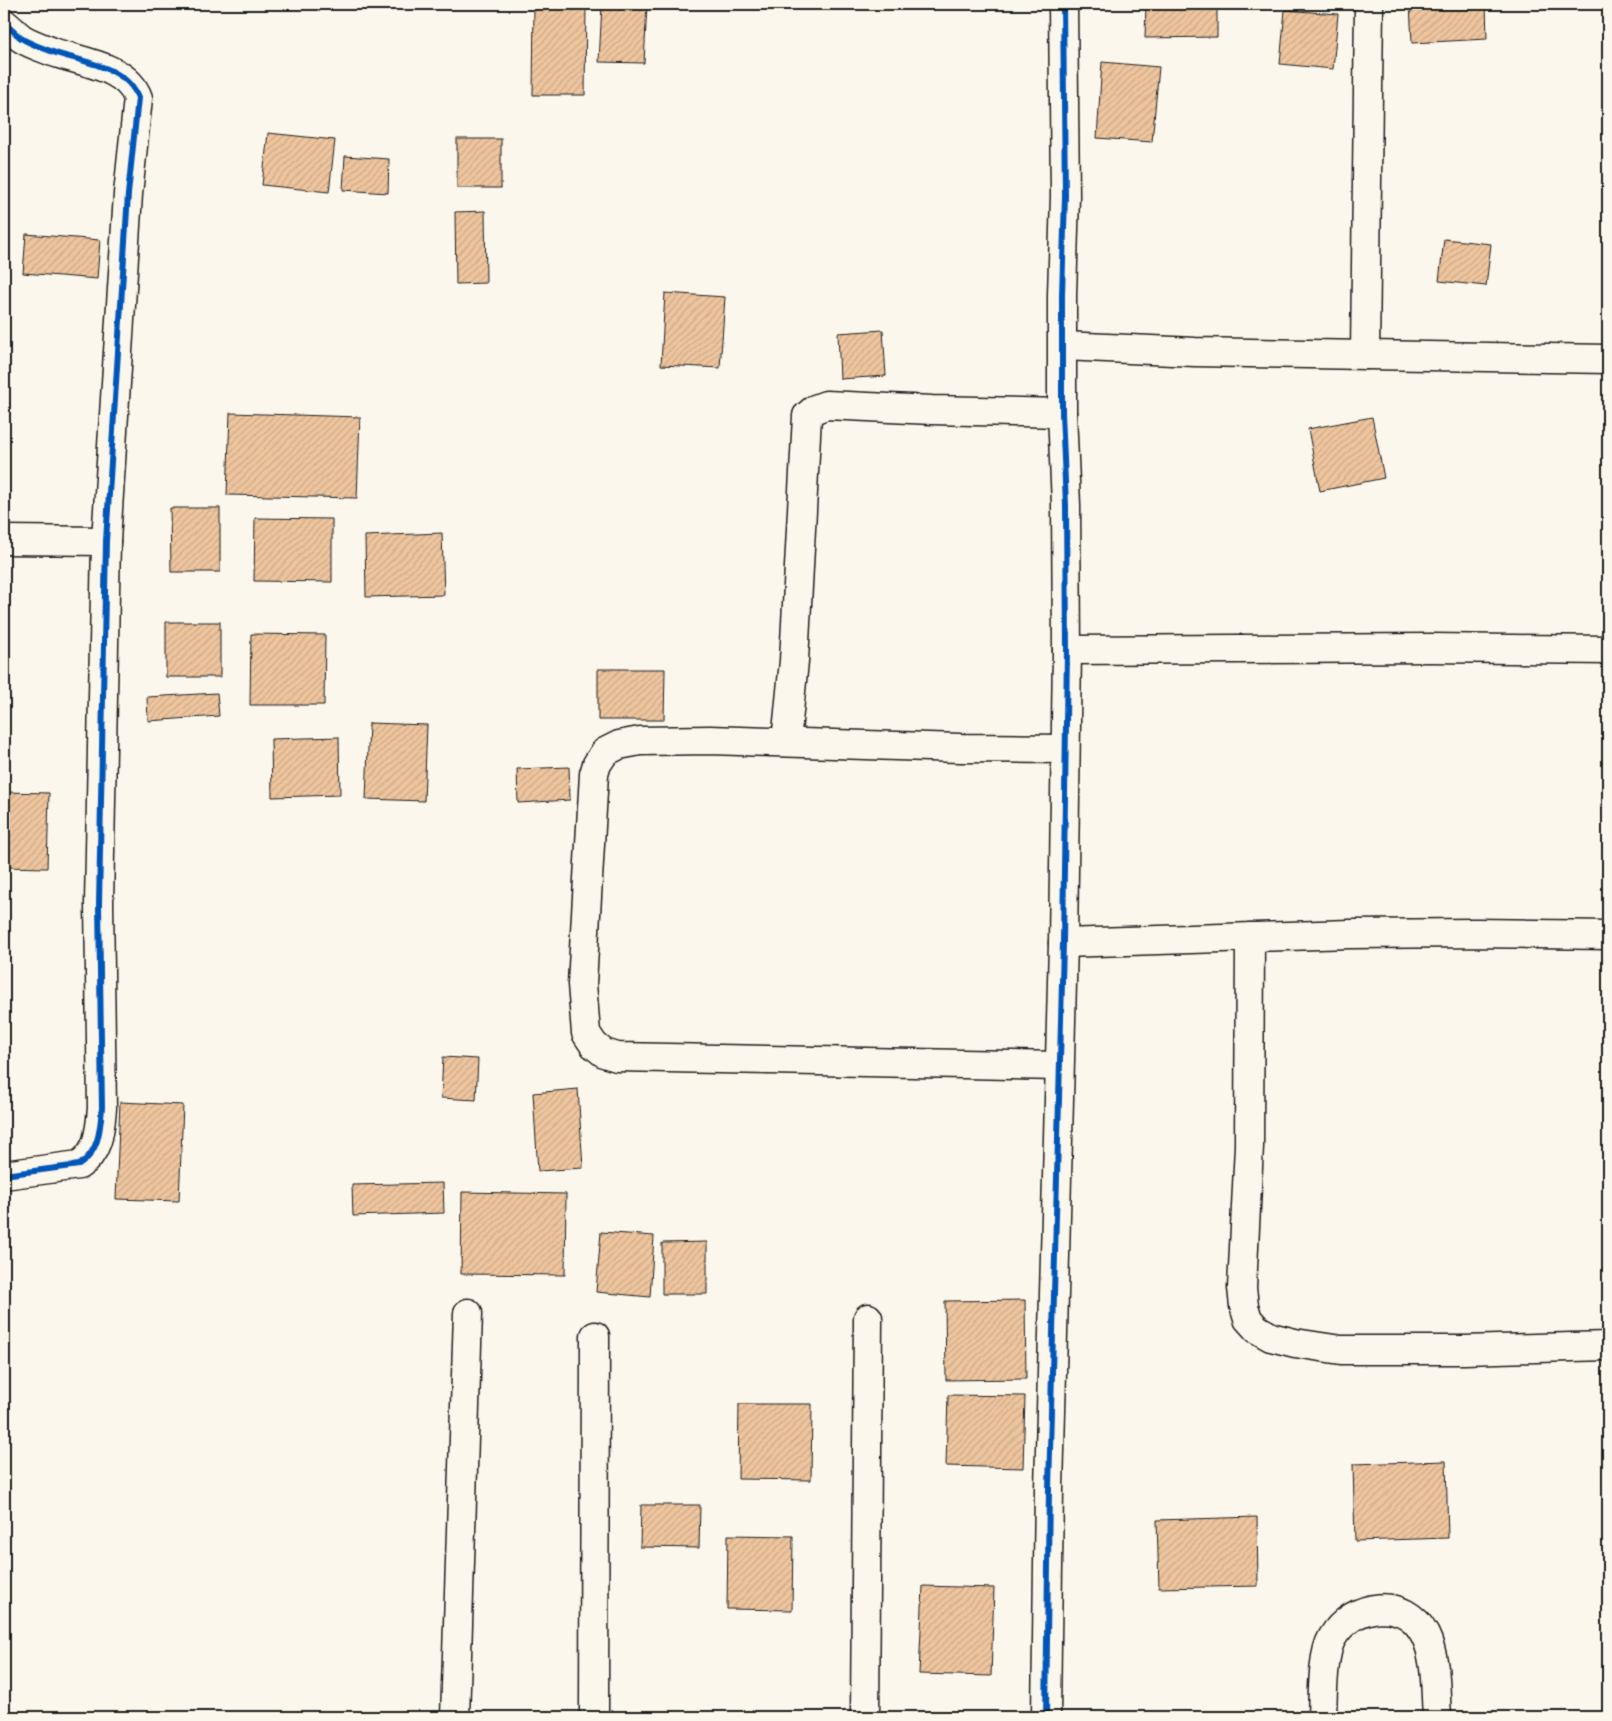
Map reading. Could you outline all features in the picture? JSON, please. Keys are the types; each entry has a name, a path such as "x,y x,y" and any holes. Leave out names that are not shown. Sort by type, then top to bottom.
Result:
{"street":[{"path":"1046,1717 1049,1479 1063,943 1067,650 1066,505 1062,412 1062,295 1065,196 1063,4"},
{"path":"1365,355 1368,4"},
{"path":"4,23 22,38 52,51 112,71 129,82 135,89 138,98 128,194 106,541 99,904 102,1108 100,1129 95,1148 87,1160 79,1166 4,1175"},
{"path":"1063,346 1195,352 1608,359"},
{"path":"786,742 794,661 808,416 815,409 826,405 932,410 1062,412"},
{"path":"4,540 106,541"},
{"path":"1067,650 1422,648 1608,650"},
{"path":"1059,1066 617,1057 604,1053 594,1045 586,1033 582,984 594,774 597,764 605,752 619,745 640,740 1065,749"},
{"path":"1063,943 1476,933 1608,935"},
{"path":"1250,937 1249,1146 1242,1288 1248,1319 1257,1329 1271,1337 1341,1350 1464,1350 1608,1346"},
{"path":"455,1717 468,1313"},
{"path":"866,1717 868,1318"},
{"path":"594,1717 595,1336"},
{"path":"1322,1717 1326,1658 1331,1639 1343,1624 1357,1614 1372,1608 1389,1608 1404,1613 1415,1621 1424,1634 1431,1651 1437,1717"}],"building":[{"path":"534,4 586,4 585,95 533,95"},
{"path":"602,4 647,4 644,63 599,62"},
{"path":"1146,4 1217,4 1217,37 1145,38"},
{"path":"1410,4 1486,4 1487,39 1412,43"},
{"path":"1285,10 1338,14 1333,69 1280,64"},
{"path":"1102,62 1159,67 1152,142 1097,138"},
{"path":"268,133 335,140 329,192 262,185"},
{"path":"457,139 501,139 501,188 457,188"},
{"path":"345,156 389,159 388,193 343,190"},
{"path":"485,211 486,283 456,284 455,212"},
{"path":"26,234 100,240 97,279 23,273"},
{"path":"1444,239 1491,244 1486,286 1439,281"},
{"path":"665,293 725,297 720,368 661,365"},
{"path":"883,330 886,376 840,379 838,333"},
{"path":"230,413 360,417 357,498 227,495"},
{"path":"1372,417 1384,478 1320,491 1308,429"},
{"path":"170,508 220,508 220,572 171,572"},
{"path":"255,518 332,519 332,582 254,581"},
{"path":"442,533 444,595 366,597 365,536"},
{"path":"166,622 220,622 220,677 166,677"},
{"path":"251,634 325,635 324,705 250,705"},
{"path":"598,669 665,669 664,720 598,720"},
{"path":"217,693 219,716 148,721 147,697"},
{"path":"369,723 427,725 424,801 366,799"},
{"path":"339,737 340,795 272,797 271,739"},
{"path":"569,767 570,800 518,803 517,769"},
{"path":"4,792 49,793 47,868 4,867"},
{"path":"443,1057 478,1059 476,1100 441,1098"},
{"path":"578,1089 583,1168 538,1171 533,1093"},
{"path":"120,1102 183,1105 179,1201 116,1199"},
{"path":"443,1183 444,1213 353,1216 352,1185"},
{"path":"462,1192 566,1194 565,1275 461,1274"},
{"path":"601,1232 654,1236 650,1297 596,1292"},
{"path":"707,1242 707,1294 662,1294 662,1243"},
{"path":"1025,1300 1026,1379 946,1380 945,1301"},
{"path":"948,1395 1025,1396 1023,1468 946,1466"},
{"path":"739,1404 812,1404 811,1480 738,1479"},
{"path":"1446,1461 1448,1538 1355,1541 1353,1464"},
{"path":"641,1505 700,1505 699,1548 640,1547"},
{"path":"1257,1517 1258,1586 1159,1588 1157,1520"},
{"path":"728,1535 793,1536 792,1610 727,1609"},
{"path":"923,1586 994,1588 991,1676 919,1674"}],"cycle path":[{"path":"1046,1717 1049,1489 1063,943 1067,650 1066,505 1062,413 1062,295 1065,196 1063,4"},
{"path":"4,23 21,38 32,44 114,72 132,87 138,98 128,194 106,541 99,904 102,1108 95,1147 86,1160 79,1165 4,1175"}]}
